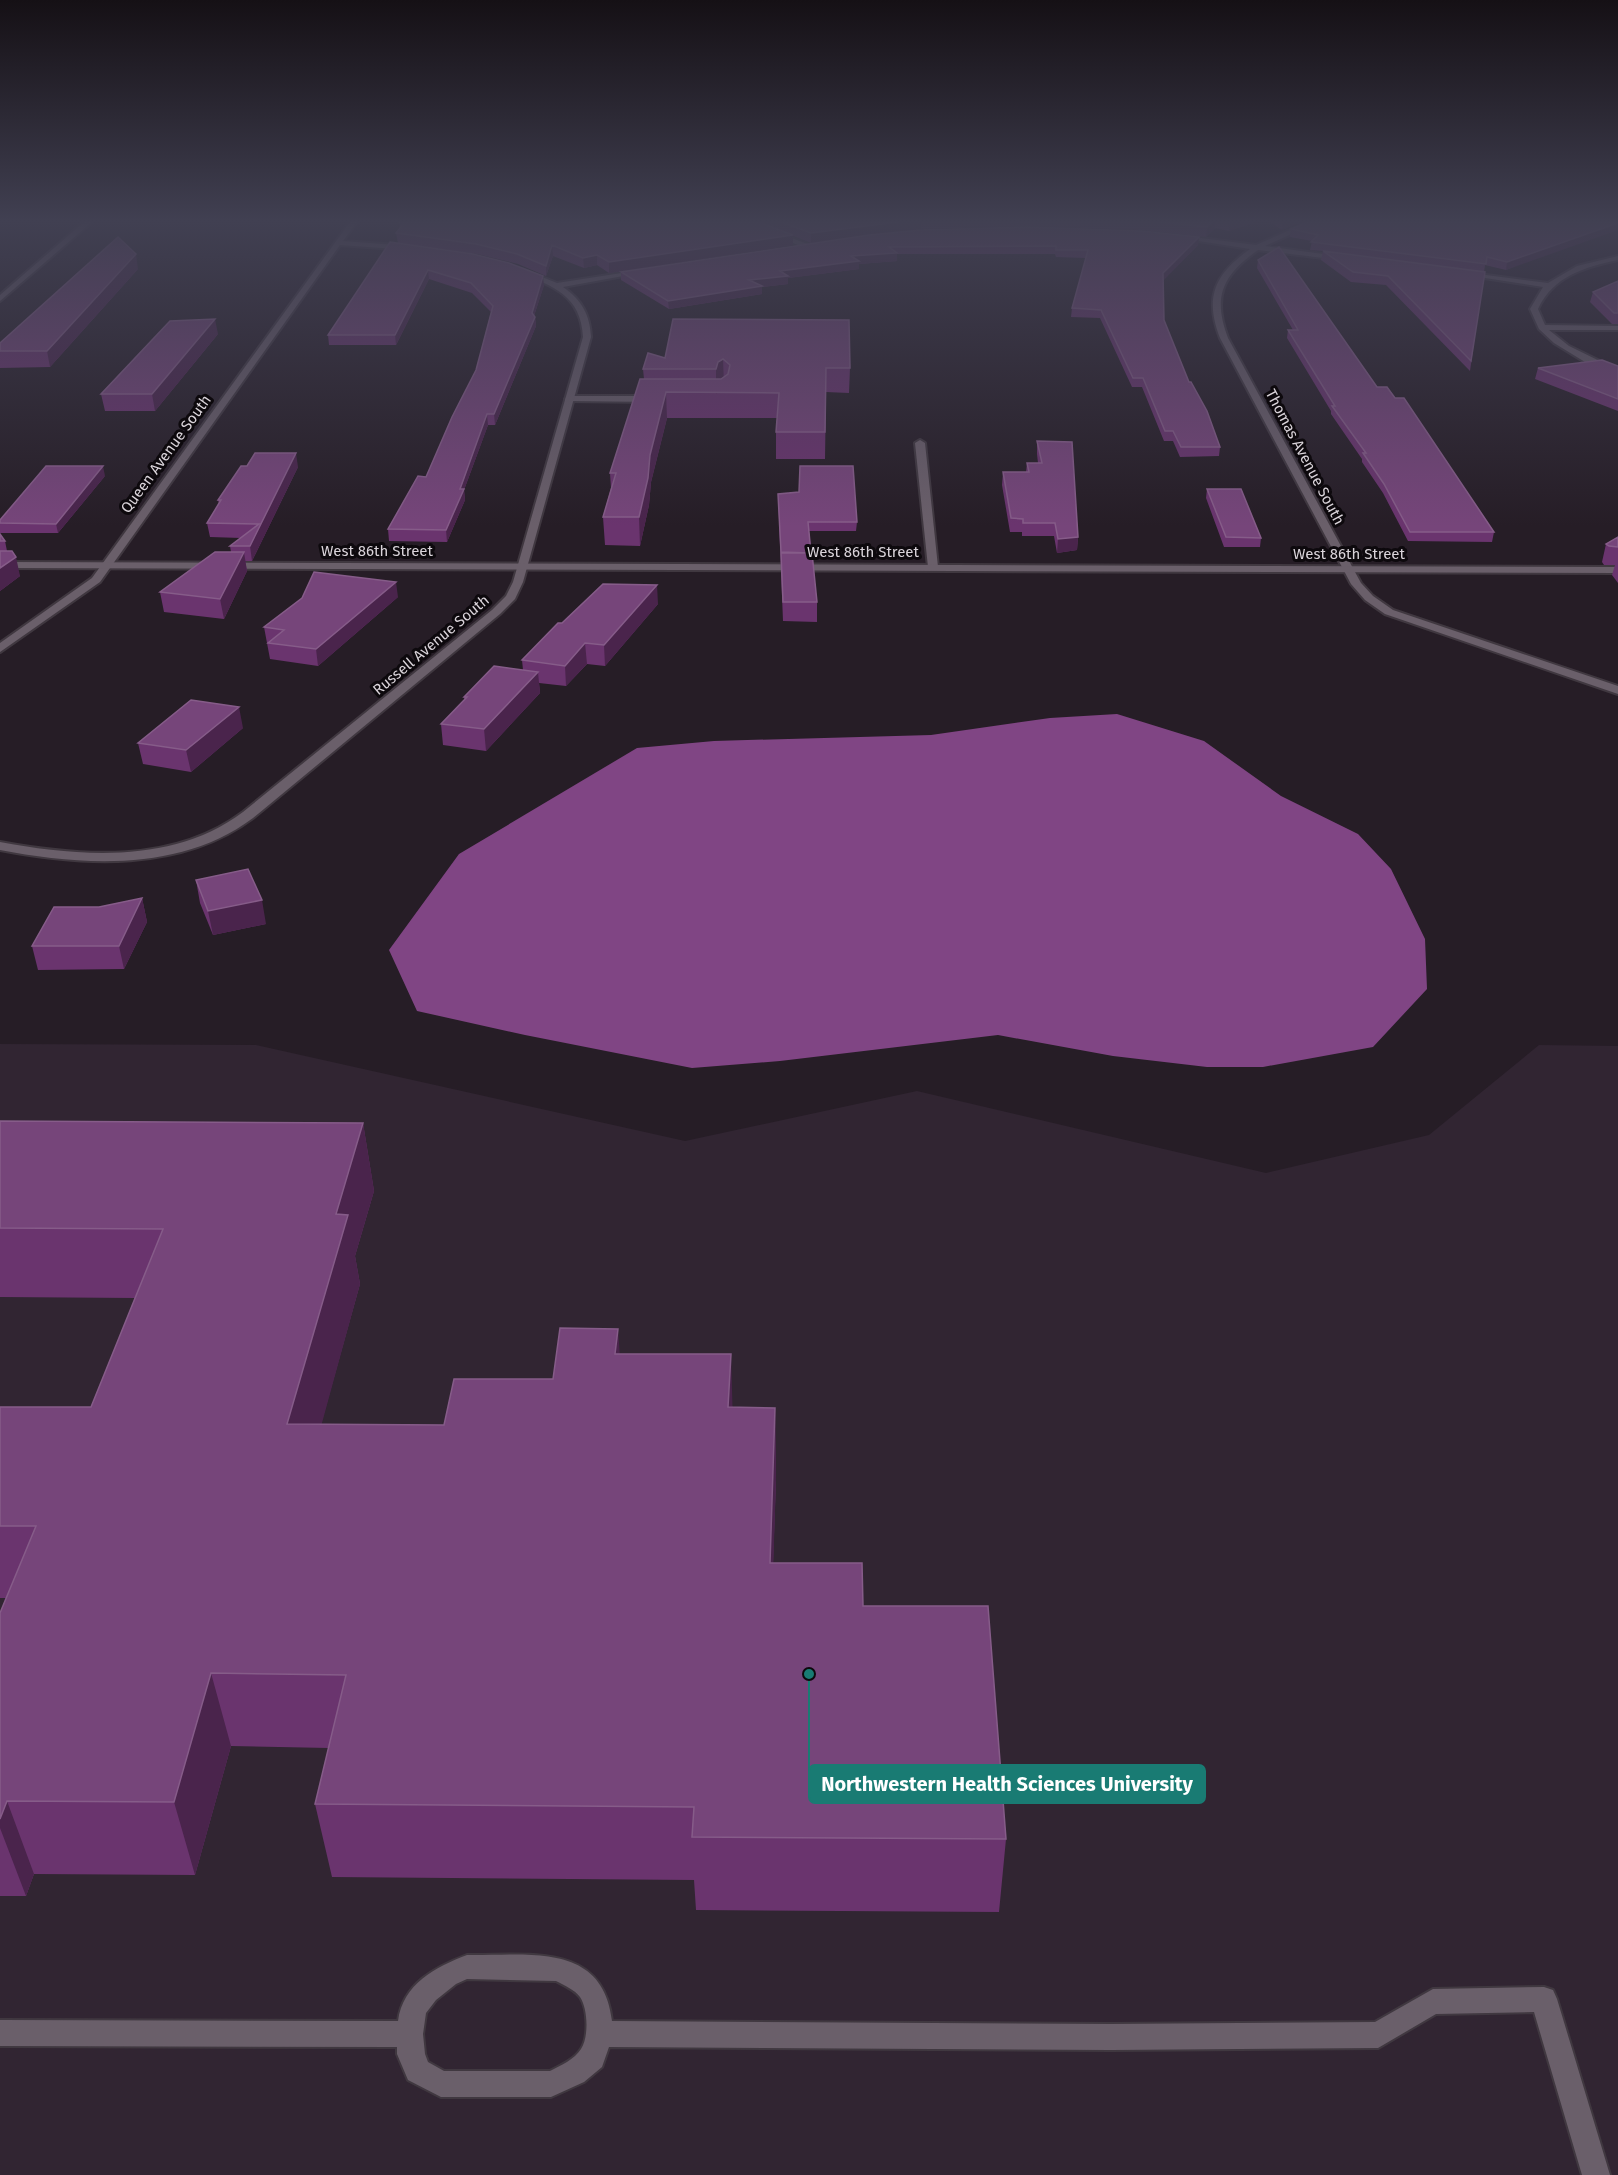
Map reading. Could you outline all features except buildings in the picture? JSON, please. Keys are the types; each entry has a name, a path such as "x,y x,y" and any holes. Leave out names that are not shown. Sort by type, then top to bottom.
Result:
{"street":[{"name":"Queen Avenue South","path":"0,648 96,580 280,324"},
{"name":"Russell Avenue South","path":"0,846 51,856 90,860 136,857 180,847 222,833 248,815 496,612 511,597 522,567 587,337 588,324"},
{"name":"Thomas Avenue South","path":"1218,324 1224,338 1356,584 1369,598 1389,612 1618,690"},
{"path":"1541,324 1553,338 1576,353 1618,373"},
{"path":"1543,327 1618,327"},
{"path":"569,399 663,399"},
{"path":"920,443 933,567"},
{"name":"West 86th Street","path":"0,565 1618,570"},
{"path":"467,1967 557,1969 574,1976 589,1988 597,2006 600,2034 592,2058 574,2073 551,2084 441,2084 418,2071 411,2054 410,2034 413,2009 427,1991 447,1975 467,1967"},
{"path":"600,2034 1099,2037 1378,2035 1433,2002 1544,1999 1596,2175"},
{"path":"0,2033 410,2034"}],"shaded area":[{"path":"1117,714 1204,741 1281,796 1358,834 1391,869 1425,939 1427,989 1373,1047 1263,1067 1207,1067 1113,1056 998,1035 780,1061 692,1068 417,1011 389,950 459,854 637,748 714,741 931,735 1050,718"},
{"path":"0,1044 256,1045 685,1141 917,1091 1266,1173 1429,1135 1539,1045 1618,1046 1618,2175 0,2175"}],"place":[{"name":"Northwestern Health Sciences University","path":"809,1674"}]}
